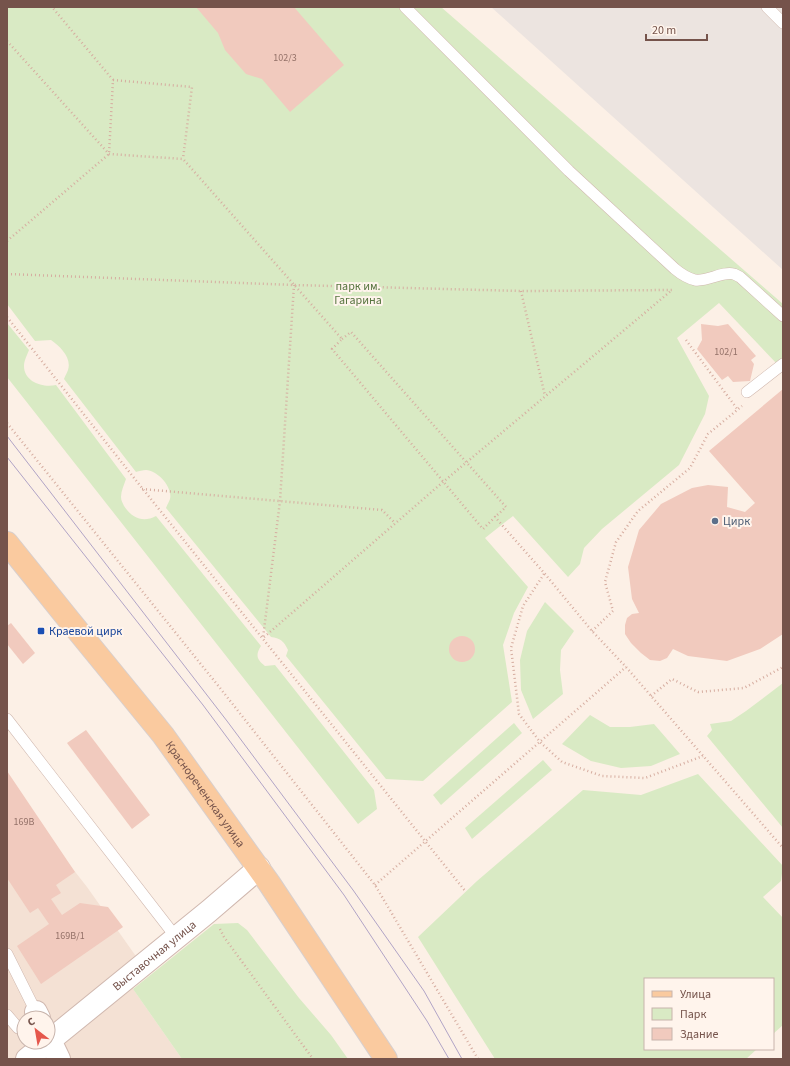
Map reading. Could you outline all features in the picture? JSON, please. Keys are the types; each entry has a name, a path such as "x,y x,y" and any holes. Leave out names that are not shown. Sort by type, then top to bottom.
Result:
{"main road":[{"name":"Краснореченская улица","path":"7,543 68,620 163,735 259,868 386,1059"}],"street":[{"name":"Выставочная улица","path":"56,1039 259,868"},
{"name":"Выставочная улица","path":"27,1059 41,1050"}],"lane":[{"path":"405,7 570,171 682,275 696,280 701,280 733,274 740,277 783,316"},
{"path":"767,7 783,23"},
{"path":"747,392 783,364"},
{"path":"7,719 172,932"},
{"path":"7,954 35,1010"},
{"path":"7,1015 16,1026"}],"path":[{"path":"52,7 113,80 109,154"},
{"path":"7,41 109,154"},
{"path":"113,80 192,87 183,158"},
{"path":"7,241 109,154 183,158 342,340"},
{"path":"7,274 294,285 521,291 672,290 443,482 262,638"},
{"path":"262,638 280,501 294,285"},
{"path":"521,291 545,396"},
{"path":"7,317 466,892"},
{"path":"351,332 466,463 506,507 483,528 332,349 351,332"},
{"path":"686,340 738,410"},
{"path":"592,630 613,611 605,582 616,542 638,511 690,468 708,434 744,405"},
{"path":"7,423 220,688 374,885 478,1059"},
{"path":"142,488 382,510 395,523"},
{"path":"495,517 783,848"},
{"path":"544,574 523,606 511,648 519,714 540,742 562,762 602,776 645,778 703,756"},
{"path":"651,696 672,679 698,692 744,688 783,666"},
{"path":"374,885 626,667"},
{"path":"209,911 224,937 313,1059"}],"shaded area":[{"path":"491,7 783,7 783,270"},
{"path":"7,785 87,887 140,962 133,989 182,1059 7,1059"}],"green space":[{"name":"парк им. Гагарина","path":"7,7 441,7 783,304 783,359 777,364 719,303 677,338 709,396 705,414 679,465 602,529 584,548 580,564 568,577 513,516 485,538 528,587 514,613 503,645 512,702 423,781 386,779 286,656 288,650 285,644 277,638 271,637 166,508 170,499 170,494 167,485 163,480 155,473 150,471 145,470 136,472 64,379 69,366 67,357 61,349 51,340 35,341 7,304"},
{"path":"7,323 29,350 24,364 27,376 35,383 40,385 56,385 126,479 121,497 127,510 134,516 142,519 156,516 261,646 258,652 260,662 265,666 275,665 374,790 377,809 358,824 7,377"},
{"path":"545,602 574,631 561,650 560,670 563,694 533,719 521,690 520,660 527,631"},
{"path":"783,683 783,828 707,736 712,730 710,724 731,721"},
{"path":"590,715 610,727 630,727 654,724 680,754 651,766 621,768 591,761 562,744"},
{"path":"514,723 522,733 441,805 433,795"},
{"path":"543,760 552,770 472,839 465,828"},
{"path":"698,774 783,866 781,881 763,897 783,918 783,1025 774,1033 774,978 644,978 644,1050 756,1050 746,1059 495,1059 418,937 477,881 583,790 641,795"},
{"path":"238,923 247,930 299,998 331,1035 348,1059 182,1059 133,989 214,924"}],"building":[{"path":"196,7 294,7 344,65 290,112 262,79 246,74 225,50 218,33"},
{"path":"701,324 718,326 728,324 756,356 751,360 754,364 750,381 733,382 728,376 722,380 697,349 702,340"},
{"name":"Цирк","path":"783,389 783,634 760,649 727,661 688,656 673,649 667,658 660,661 650,660 631,643 625,634 627,618 632,614 639,613 632,599 628,567 639,530 661,504 692,488 708,485 728,487 727,507 745,512 755,503 709,451"},
{"path":"11,623 35,653 23,664 7,644 7,626"},
{"path":"462,636 471,640 475,649 471,658 462,662 453,658 449,649 453,640"},
{"path":"86,730 150,815 132,829 67,743"},
{"path":"7,771 75,872 56,885 61,893 51,899 62,915 80,903 108,907 123,927 41,984 17,946 49,924 38,908 30,913 7,878"}],"tram line":[{"path":"7,436 227,721 353,890 424,991 462,1059"},
{"path":"7,457 203,705 344,895 427,1021 449,1059"}],"place":[{"name":"Цирк","path":"715,521"},
{"name":"Краевой цирк","path":"41,631"}]}
